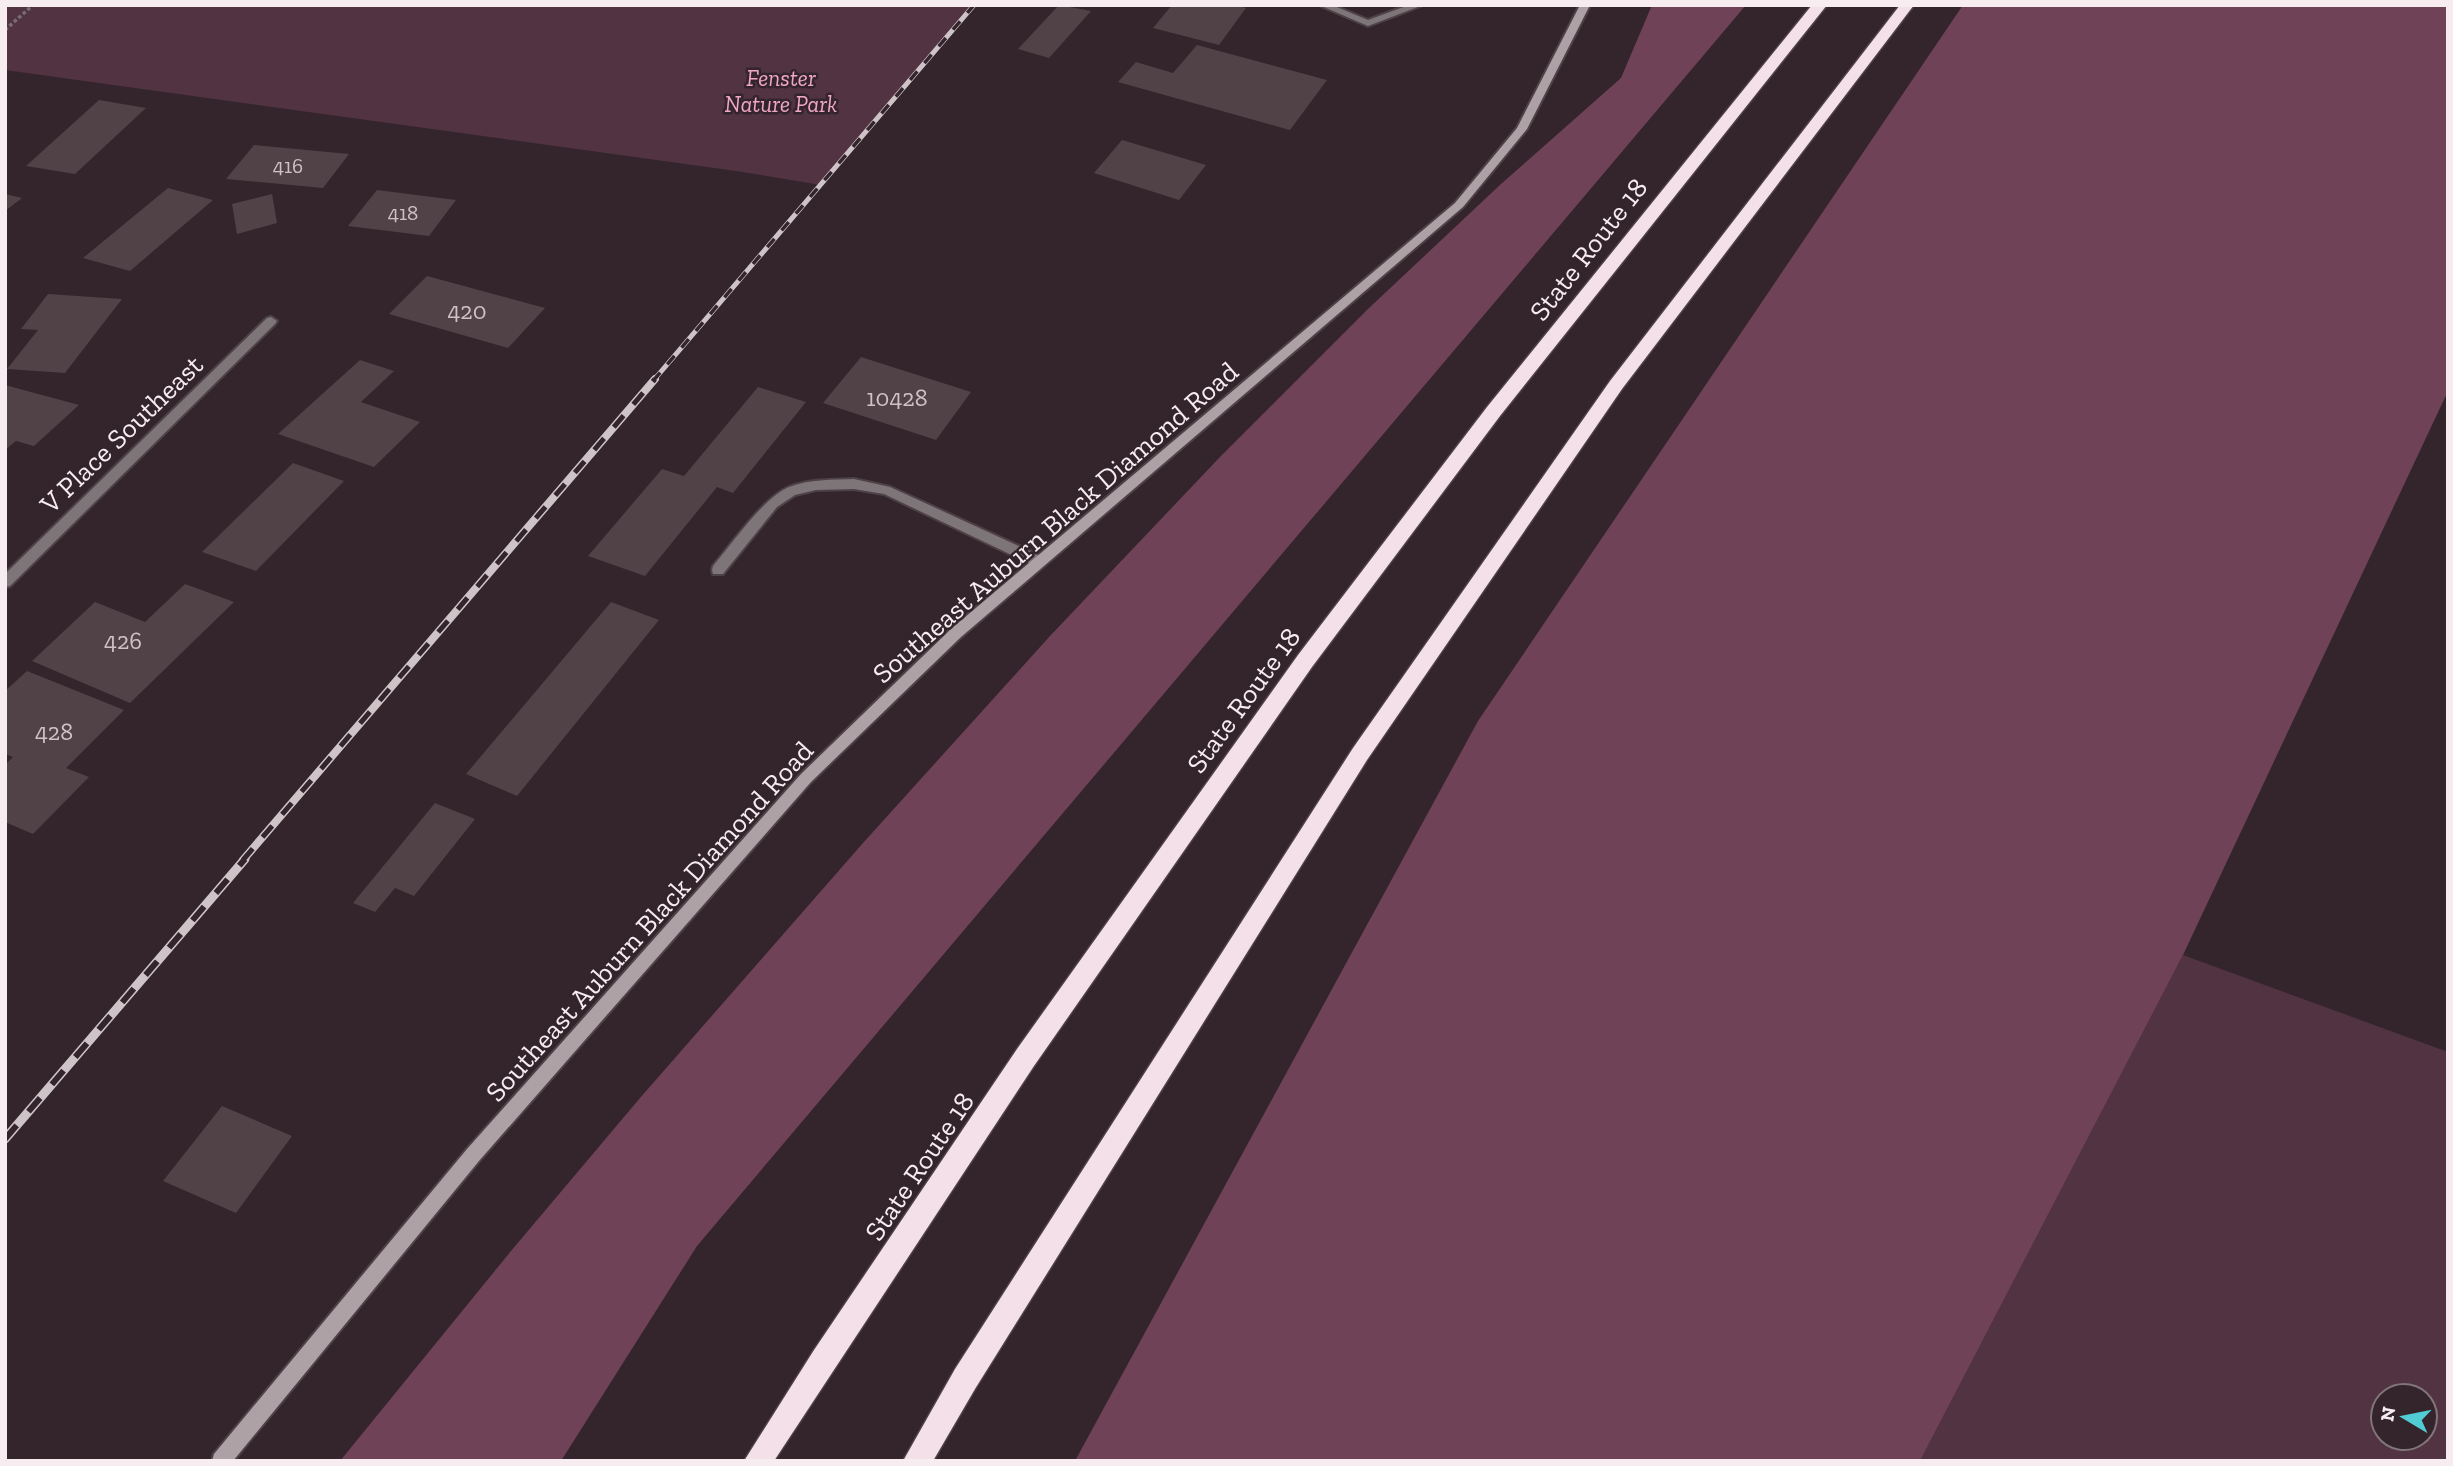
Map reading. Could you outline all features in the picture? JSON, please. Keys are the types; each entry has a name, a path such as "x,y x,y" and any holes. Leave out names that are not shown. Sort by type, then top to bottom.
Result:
{"highway":[{"name":"State Route 18","path":"758,1461 878,1275 1118,923 1307,658 1616,258 1820,5"},
{"path":"917,1461 972,1367 1360,754 1616,385 1907,5"}],"main road":[{"name":"Southeast Auburn Black Diamond Road","path":"221,1461 473,1155 797,789 956,633 1459,205 1522,129 1585,5"}],"street":[{"path":"1323,5 1368,23 1419,5"},
{"name":"V Place Southeast","path":"5,582 271,321"},
{"path":"718,570 773,504 791,491 816,485 854,484 886,490 1040,562"}],"path":[{"path":"5,30 33,5"}],"green space":[{"name":"Fenster Nature Park","path":"5,5 974,5 821,185 5,70"},
{"path":"2183,955 2448,1052 2448,1461 1920,1461"}],"shaded area":[{"path":"1652,5 1746,5 697,1246 561,1461 340,1461 640,1098 863,843 1050,636 1220,457 1369,308 1501,184 1621,78"},
{"path":"1963,5 2448,5 2448,391 2183,955 1920,1461 1075,1461 1478,721"}],"building":[{"path":"1059,5 1091,11 1049,58 1018,49"},
{"path":"1172,5 1235,5 1246,8 1219,45 1153,28"},
{"path":"1197,45 1327,80 1290,130 1118,82 1136,62 1173,73"},
{"path":"99,100 146,108 75,174 26,166"},
{"path":"1122,140 1206,165 1179,200 1094,173"},
{"path":"254,145 349,154 323,188 226,179"},
{"path":"168,188 213,200 130,271 83,258"},
{"path":"377,190 456,200 429,236 348,226"},
{"path":"5,194 22,198 5,211"},
{"path":"272,194 277,223 237,234 232,204"},
{"path":"427,276 545,308 508,348 389,314"},
{"path":"48,294 122,299 65,373 7,369 38,330 21,329"},
{"path":"861,357 971,392 936,440 823,403"},
{"path":"360,360 394,371 361,402 420,422 374,467 278,434"},
{"path":"5,385 79,405 34,446 16,441 5,450"},
{"path":"758,387 806,402 733,493 717,487 645,576 588,556 662,469 684,476"},
{"path":"293,463 344,481 256,571 202,552"},
{"path":"185,584 234,602 130,703 32,661 95,602 145,622"},
{"path":"611,602 659,620 517,796 466,774"},
{"path":"27,671 124,710 66,768 89,777 33,834 5,822 5,765 13,757 5,754 5,691"},
{"path":"435,803 475,819 414,896 395,888 375,912 353,903"},
{"path":"222,1106 292,1136 236,1213 163,1181"}],"railway":[{"path":"653,381 974,5"},
{"path":"243,860 655,379"},
{"path":"5,1139 245,859"}]}
